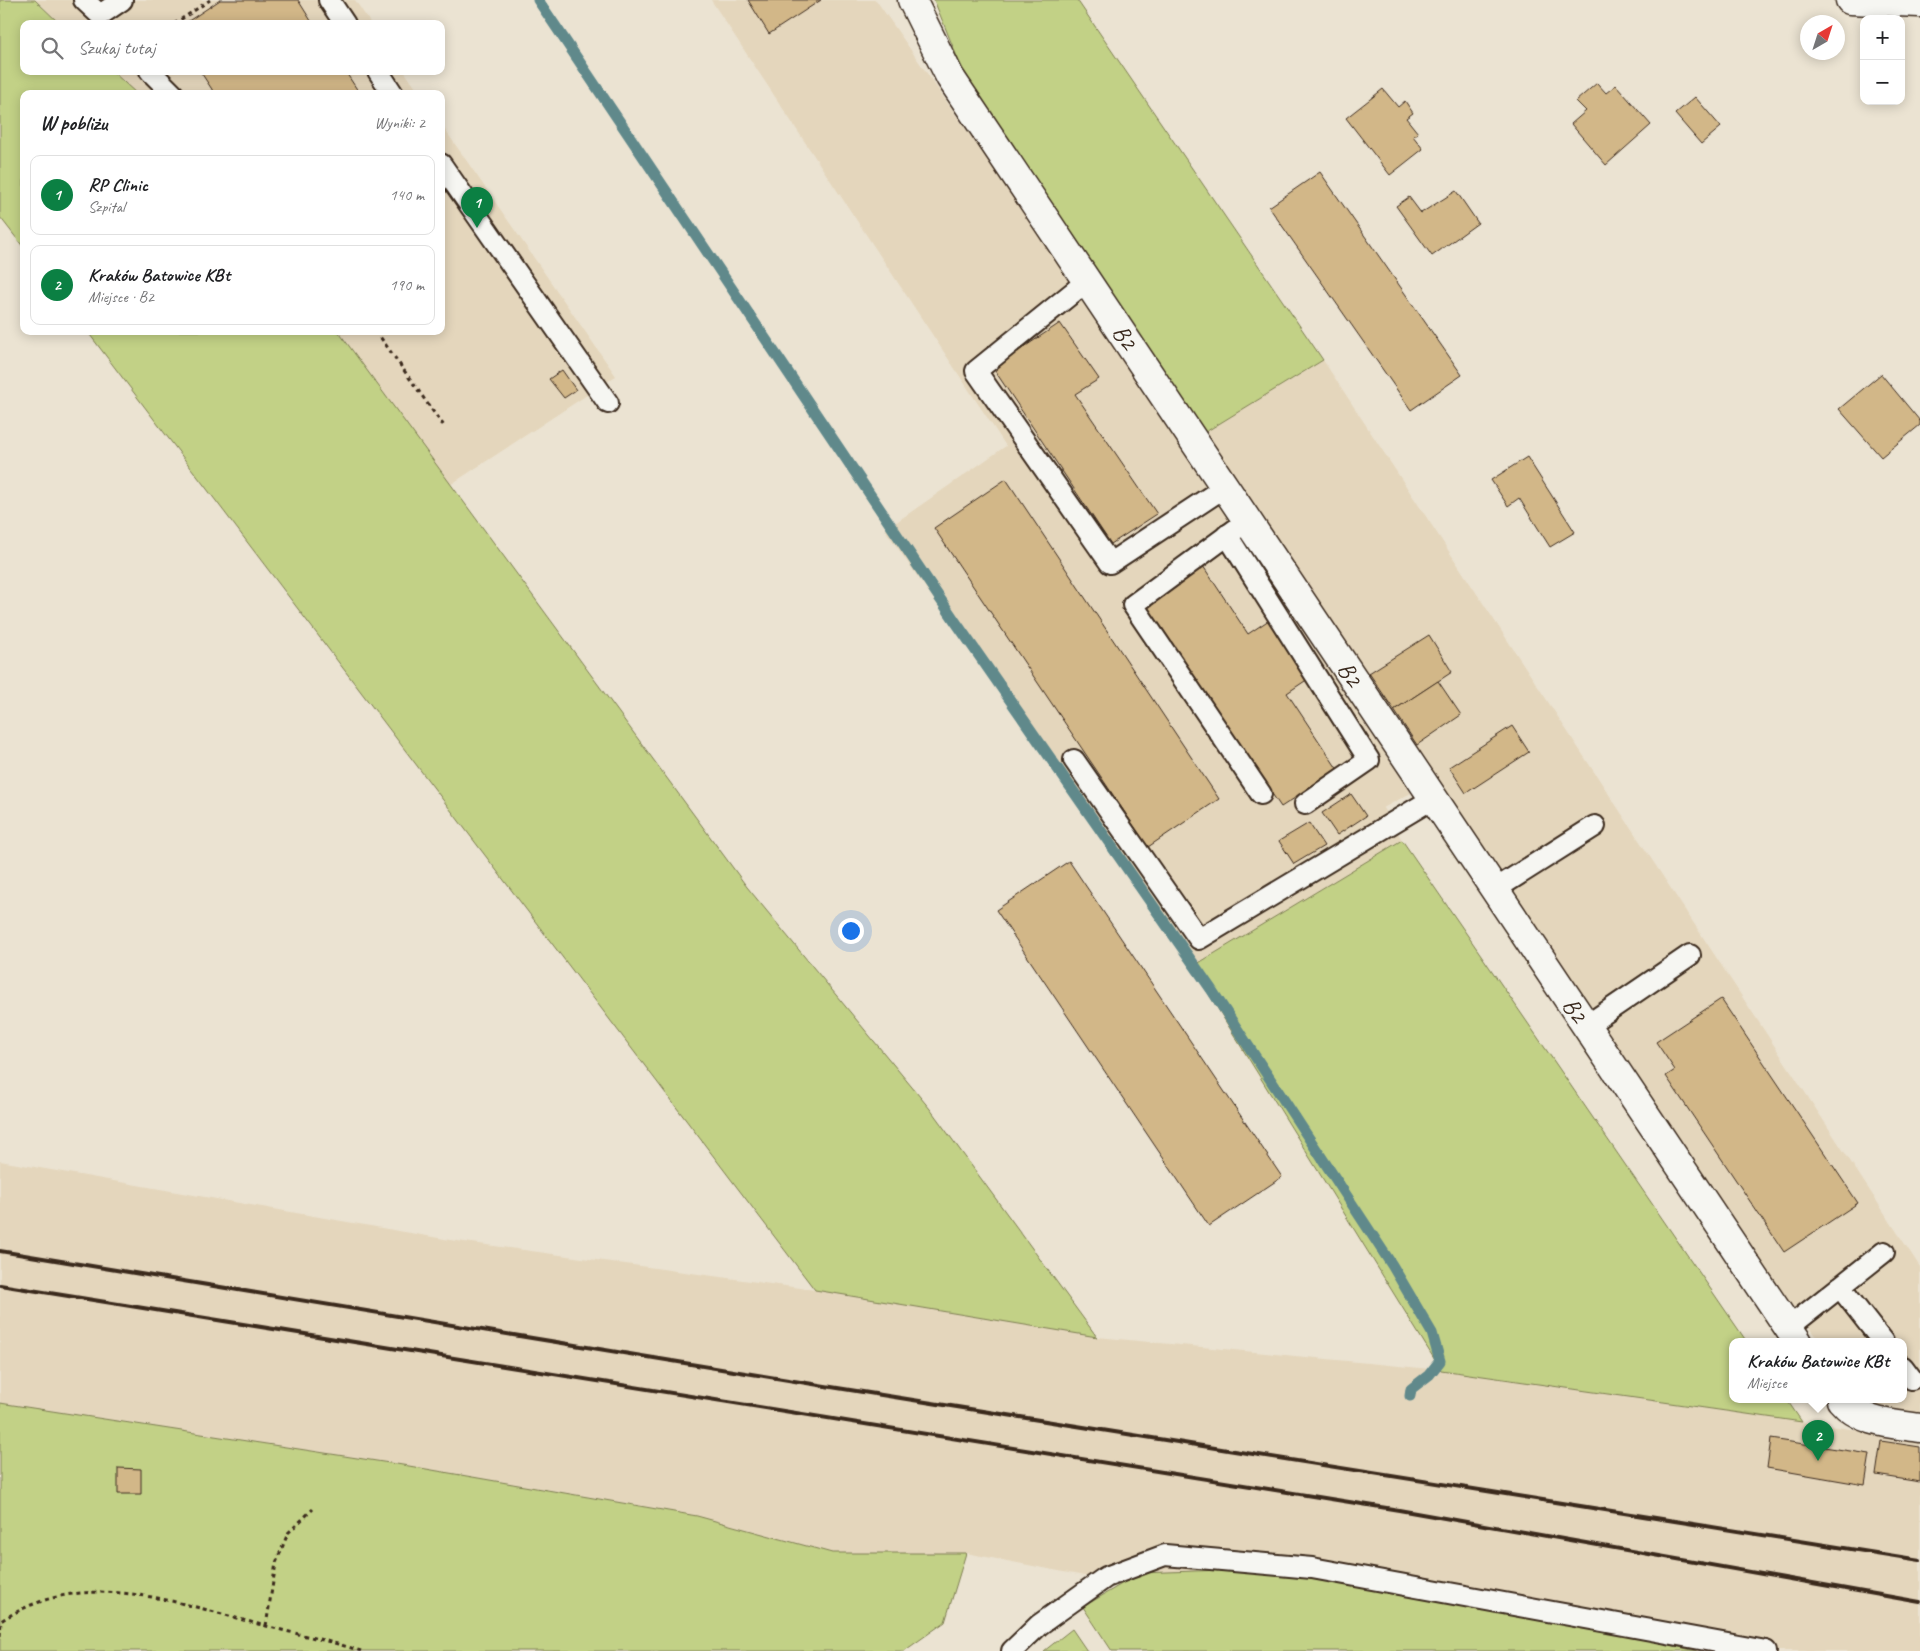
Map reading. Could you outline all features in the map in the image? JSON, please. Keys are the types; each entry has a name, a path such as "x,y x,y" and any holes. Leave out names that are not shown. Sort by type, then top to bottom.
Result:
{"street":[{"name":"B2","path":"912,0 950,77 1225,488 1237,528 1434,798 1793,1335"},
{"path":"1850,0 1920,3"},
{"path":"1844,1403 1873,1421 1920,1428"}],"lane":[{"path":"84,0 102,20 122,0"},
{"path":"329,0 342,20"},
{"path":"154,75 169,90"},
{"path":"381,75 390,90"},
{"path":"445,170 608,403"},
{"path":"1087,281 976,371 1110,563 1225,488"},
{"path":"1261,794 1133,605 1237,528 1368,760 1306,804"},
{"path":"1074,760 1199,939 1434,798"},
{"path":"1494,890 1596,826"},
{"path":"1586,1026 1690,955"},
{"path":"1793,1335 1840,1287 1884,1252"},
{"path":"1840,1287 1880,1338"},
{"path":"1012,1651 1039,1626 1106,1577 1165,1555 1312,1568 1766,1651"}],"path":[{"path":"180,20 210,0"},
{"path":"380,335 390,347 442,424 446,421"},
{"path":"266,1626 276,1563 288,1533 313,1509"},
{"path":"0,1636 1,1619 19,1609 59,1595 109,1591 164,1598 361,1651"}],"shaded area":[{"path":"36,0 355,0 368,20 56,20"},
{"path":"711,0 876,0 1070,279 1411,793 1383,808 1402,840 1192,967 885,530 1006,446"},
{"path":"116,75 407,75 417,90 133,90"},
{"path":"445,130 616,376 450,485 341,335 445,335"},
{"path":"1323,360 1920,1267 1920,1418 1876,1414 1867,1403 1907,1403 1907,1338 1818,1338 1774,1282 1199,436"},
{"path":"0,1161 450,1240 815,1290 1097,1337 1441,1370 1920,1439 1920,1651 1697,1651 1523,1613 1470,1651 966,1553 832,1553 697,1516 409,1466 0,1403"}],"green space":[{"path":"0,0 35,0 56,20 20,20 20,75 116,75 133,90 20,90 20,243 0,217"},
{"path":"934,0 1077,0 1323,360 1199,436 962,69"},
{"path":"90,335 341,335 747,887 930,1109 1097,1337 815,1290"},
{"path":"1402,840 1744,1338 1729,1338 1729,1403 1789,1403 1802,1422 1441,1370 1192,967"},
{"path":"0,1403 409,1466 697,1516 832,1553 966,1553 945,1622 904,1651 0,1651"},
{"path":"1223,1570 1270,1572 1523,1613 1697,1651 1112,1651 1083,1607 1140,1573"},
{"path":"1072,1629 1087,1651 1044,1651"}],"building":[{"path":"220,0 298,0 310,20 190,20"},
{"path":"748,0 821,0 769,34"},
{"path":"203,75 348,75 357,90 212,90"},
{"path":"1597,83 1606,93 1616,85 1651,125 1606,165 1571,124 1586,111 1576,101"},
{"path":"1383,89 1398,107 1405,101 1413,113 1406,118 1418,133 1413,136 1423,149 1390,175 1346,118"},
{"path":"1695,97 1721,127 1701,144 1675,114"},
{"path":"1320,172 1462,375 1411,410 1269,207"},
{"path":"1456,191 1478,223 1432,256 1396,206 1409,197 1421,213"},
{"path":"1060,323 1099,379 1075,394 1157,514 1111,544 993,368"},
{"path":"562,370 576,390 564,398 549,379"},
{"path":"1881,374 1920,421 1920,425 1881,457 1839,409"},
{"path":"1527,457 1575,532 1550,547 1519,498 1508,506 1491,480"},
{"path":"1006,479 1219,799 1148,847 934,528"},
{"path":"1203,566 1248,634 1272,618 1311,677 1287,693 1338,770 1281,807 1146,606"},
{"path":"1429,635 1452,672 1394,710 1369,673"},
{"path":"1438,681 1461,715 1417,745 1394,710"},
{"path":"1512,726 1529,752 1466,793 1449,767"},
{"path":"1351,794 1366,816 1337,835 1322,813"},
{"path":"1309,823 1324,846 1294,864 1279,841"},
{"path":"1069,861 1282,1177 1209,1226 996,910"},
{"path":"1721,999 1858,1203 1784,1252 1666,1076 1675,1070 1656,1042"},
{"path":"1771,1439 1870,1454 1865,1485 1767,1468"},
{"path":"1881,1441 1920,1447 1920,1482 1876,1475"},
{"path":"118,1468 141,1469 141,1494 118,1494"}],"waterway":[{"path":"538,0 955,621 1211,989 1392,1265 1432,1333 1440,1361 1429,1375 1411,1389 1410,1396"}],"railway":[{"path":"0,1251 825,1386 1920,1560"},
{"path":"0,1285 1399,1510 1920,1602"}],"place":[{"name":"RP Clinic","path":"477,228"},
{"name":"Kraków Batowice KBt","path":"1818,1461"}]}
